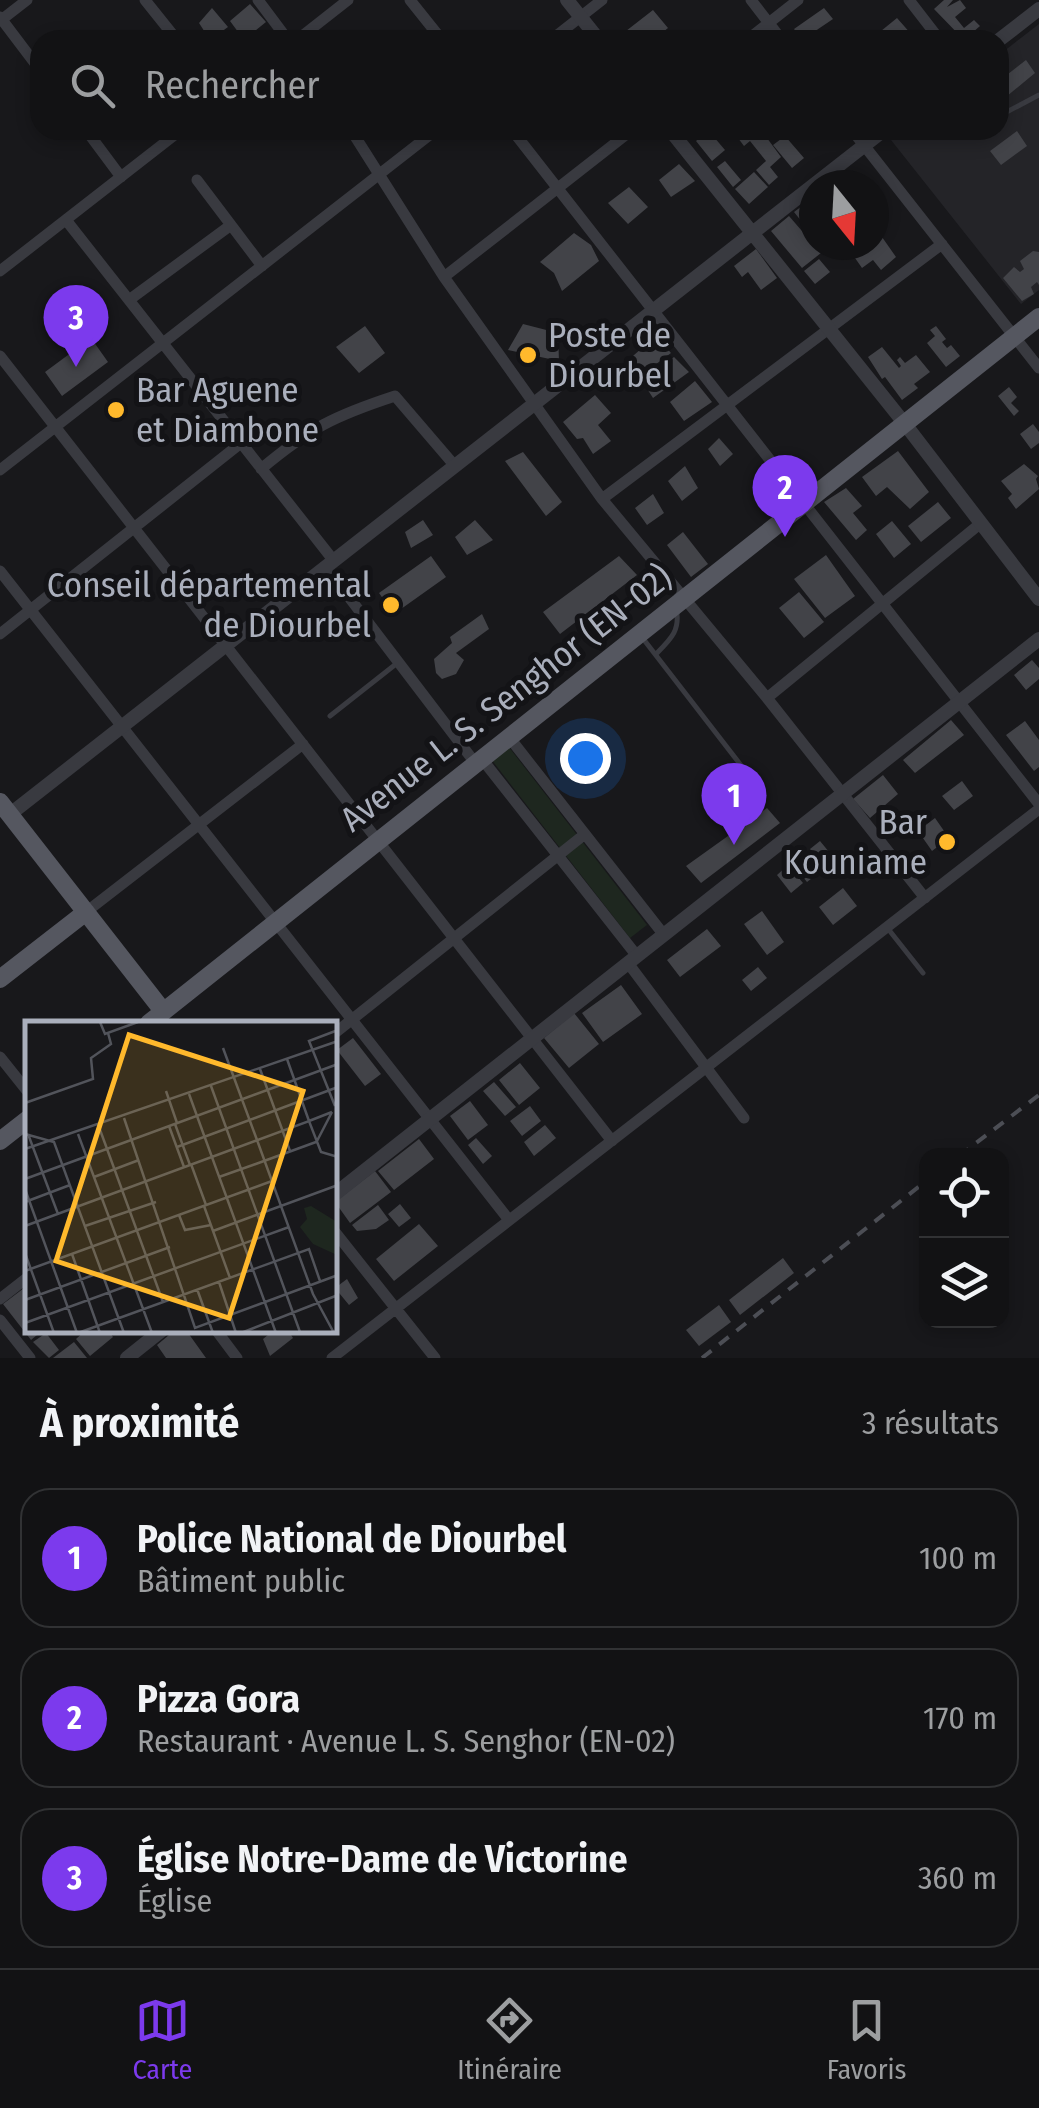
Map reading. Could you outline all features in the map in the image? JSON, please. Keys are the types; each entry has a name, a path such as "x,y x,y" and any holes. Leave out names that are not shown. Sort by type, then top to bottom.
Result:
{"main road":[{"name":"Avenue L. S. Senghor (EN-02)","path":"162,1019 276,922 1039,317"},
{"path":"5,808 162,1019"},
{"path":"0,979 86,912"},
{"path":"0,1141 25,1121"}],"street":[{"path":"27,0 1,20 30,57"},
{"path":"145,0 169,30"},
{"path":"258,0 280,30"},
{"path":"310,30 348,0"},
{"path":"410,0 434,30"},
{"path":"567,0 591,30"},
{"path":"564,30 602,0"},
{"path":"750,0 774,30"},
{"path":"760,30 798,0"},
{"path":"909,0 932,30"},
{"path":"1009,32 1039,9"},
{"path":"93,140 121,177"},
{"path":"0,271 168,140"},
{"path":"358,140 444,277 602,499 680,602 767,698 925,898"},
{"path":"0,470 423,140"},
{"path":"332,1358 1039,806 520,140"},
{"path":"444,277 619,140"},
{"path":"678,140 1039,599"},
{"path":"860,140 1039,368"},
{"path":"5,808 122,726 872,140"},
{"path":"197,180 262,266"},
{"path":"66,220 262,469 399,662 558,856 744,1118"},
{"path":"129,300 231,226"},
{"path":"602,499 942,244"},
{"path":"0,356 612,1140"},
{"path":"262,469 302,434 341,414 394,396 455,466"},
{"path":"0,634 241,443"},
{"path":"767,698 981,524"},
{"path":"0,571 509,1220"},
{"path":"338,1192 1039,640"},
{"path":"510,737 664,935"},
{"path":"86,912 303,744"},
{"path":"338,1031 585,834"},
{"path":"0,1057 25,1088"},
{"path":"338,1236 436,1358"},
{"path":"0,1299 25,1279"},
{"path":"0,1320 30,1358"},
{"path":"127,1358 158,1333"},
{"path":"218,1333 237,1358"}],"lane":[{"path":"1009,111 1039,95"},
{"path":"655,654 674,637 680,602"},
{"path":"640,634 750,777"},
{"path":"330,716 399,662"},
{"path":"887,928 923,973"}],"shaded area":[{"path":"1039,24 1039,290 1021,304 891,140 1009,140 1009,47"},
{"path":"508,746 647,925 630,938 491,759"}],"building":[{"path":"944,0 953,0 947,7 960,0 966,8 955,17 964,28 974,20 980,26 975,30 954,30 934,9"},
{"path":"250,4 266,22 256,30 237,30 230,21"},
{"path":"212,8 228,27 204,30 199,23"},
{"path":"824,8 833,19 817,30 794,29"},
{"path":"653,10 668,28 666,30 627,30"},
{"path":"897,18 908,30 882,30"},
{"path":"1026,60 1035,73 1009,94 1009,73"},
{"path":"1017,131 1027,146 1001,165 990,151"},
{"path":"716,140 725,150 712,161 696,141"},
{"path":"740,140 768,140 781,157 770,167 778,177 769,185 756,170 766,161 750,141 744,146"},
{"path":"788,140 804,158 792,168 773,145"},
{"path":"725,161 741,180 733,187 717,167"},
{"path":"679,164 695,181 671,197 659,180"},
{"path":"754,172 768,187 749,204 735,189"},
{"path":"629,187 648,207 628,224 608,203"},
{"path":"789,216 799,228 799,260 812,260 802,268 771,231"},
{"path":"574,233 591,245 599,261 562,291 554,273 540,262"},
{"path":"889,247 896,257 881,270 873,260 889,260"},
{"path":"756,249 777,278 761,290 748,272 742,277 734,266"},
{"path":"1033,251 1039,252 1039,285 1037,282 1031,287 1034,294 1022,301 1003,278 1014,267 1020,272 1024,269 1020,261"},
{"path":"820,260 830,272 815,284 804,271"},
{"path":"856,260 873,260 862,268"},
{"path":"523,324 558,333 559,361 508,350"},
{"path":"365,326 385,353 359,373 336,347"},
{"path":"936,326 946,339 942,342 947,348 951,345 960,356 946,367 927,343 935,336 930,330"},
{"path":"656,336 671,353 632,382 619,368"},
{"path":"91,338 108,362 62,396 45,372"},
{"path":"882,347 899,368 900,357 905,363 916,355 930,372 902,400 868,357"},
{"path":"674,357 689,372 653,398 642,381"},
{"path":"695,381 712,402 684,421 670,402"},
{"path":"1009,387 1017,397 1011,403 1019,411 1014,416 998,396"},
{"path":"595,395 611,413 598,425 611,441 593,454 583,438 577,439 563,422"},
{"path":"1033,424 1039,432 1039,443 1031,449 1020,434"},
{"path":"719,438 733,454 720,466 708,449"},
{"path":"898,451 929,492 910,509 887,487 876,496 862,477"},
{"path":"523,452 562,502 546,516 505,461"},
{"path":"1024,464 1038,476 1039,489 1016,509 1008,498 1012,494 1001,481"},
{"path":"685,466 698,488 682,501 668,481"},
{"path":"846,488 862,506 853,513 867,530 856,540 824,502"},
{"path":"653,494 664,513 647,525 635,508"},
{"path":"938,502 951,518 921,542 908,526"},
{"path":"423,520 433,535 411,548 405,532"},
{"path":"475,520 493,540 467,555 455,537"},
{"path":"892,521 911,544 894,558 876,534"},
{"path":"683,532 708,564 691,577 667,545"},
{"path":"826,555 855,596 825,618 794,579"},
{"path":"431,556 446,577 394,614 379,593"},
{"path":"619,556 637,575 560,634 543,612"},
{"path":"799,592 824,622 804,638 779,608"},
{"path":"482,614 489,629 456,653 464,660 456,674 442,679 436,673 434,659 452,643 450,637"},
{"path":"1032,660 1039,668 1039,679 1026,690 1014,675"},
{"path":"951,720 964,735 915,773 903,760"},
{"path":"1025,721 1039,740 1039,767 1034,771 1006,735"},
{"path":"883,775 898,794 870,818 853,799"},
{"path":"962,781 973,796 954,810 942,796"},
{"path":"767,808 780,823 701,883 686,866"},
{"path":"935,818 949,838 932,851 918,831"},
{"path":"820,841 834,858 824,866 810,849"},
{"path":"807,853 821,871 807,882 793,865"},
{"path":"788,865 803,883 791,893 777,875"},
{"path":"843,888 857,906 833,925 819,907"},
{"path":"762,911 784,942 767,955 744,924"},
{"path":"707,929 721,946 680,977 667,960"},
{"path":"758,967 767,978 751,991 742,980"},
{"path":"621,985 642,1014 603,1042 582,1013"},
{"path":"574,1013 599,1044 569,1068 544,1038"},
{"path":"353,1038 381,1074 365,1086 338,1049"},
{"path":"520,1063 540,1088 519,1105 499,1080"},
{"path":"494,1082 516,1107 505,1116 483,1091"},
{"path":"470,1101 488,1125 468,1140 450,1116"},
{"path":"530,1106 541,1121 522,1136 510,1121"},
{"path":"545,1125 556,1138 534,1156 524,1142"},
{"path":"476,1138 492,1156 483,1164 468,1145"},
{"path":"419,1139 434,1159 394,1190 378,1171"},
{"path":"375,1171 391,1192 350,1223 338,1200"},
{"path":"400,1204 411,1218 399,1227 388,1214"},
{"path":"378,1205 389,1220 376,1229 357,1231 352,1225"},
{"path":"419,1224 438,1246 394,1281 376,1259"},
{"path":"783,1258 794,1273 740,1315 729,1300"},
{"path":"347,1279 358,1298 349,1305 338,1286"},
{"path":"25,1287 25,1332 3,1304"},
{"path":"719,1305 731,1322 699,1346 686,1330"},
{"path":"46,1333 59,1350 49,1358 33,1342"},
{"path":"83,1333 110,1333 113,1337 90,1356 76,1339"},
{"path":"171,1333 188,1333 206,1358 166,1358 157,1345"},
{"path":"270,1333 290,1333 293,1338 270,1356 263,1339"},
{"path":"74,1342 87,1358 53,1358"}],"railway":[{"path":"969,1148 1039,1095"},
{"path":"702,1358 919,1187"}],"place":[{"name":"Poste de Diourbel","path":"528,355"},
{"name":"Église Notre-Dame de Victorine","path":"76,367"},
{"name":"Bar Aguene et Diambone","path":"116,410"},
{"name":"Pizza Gora","path":"785,537"},
{"name":"Conseil départemental de Diourbel","path":"391,605"},
{"name":"Bar Kouniame","path":"947,842"},
{"name":"Police National de Diourbel","path":"734,845"}]}
